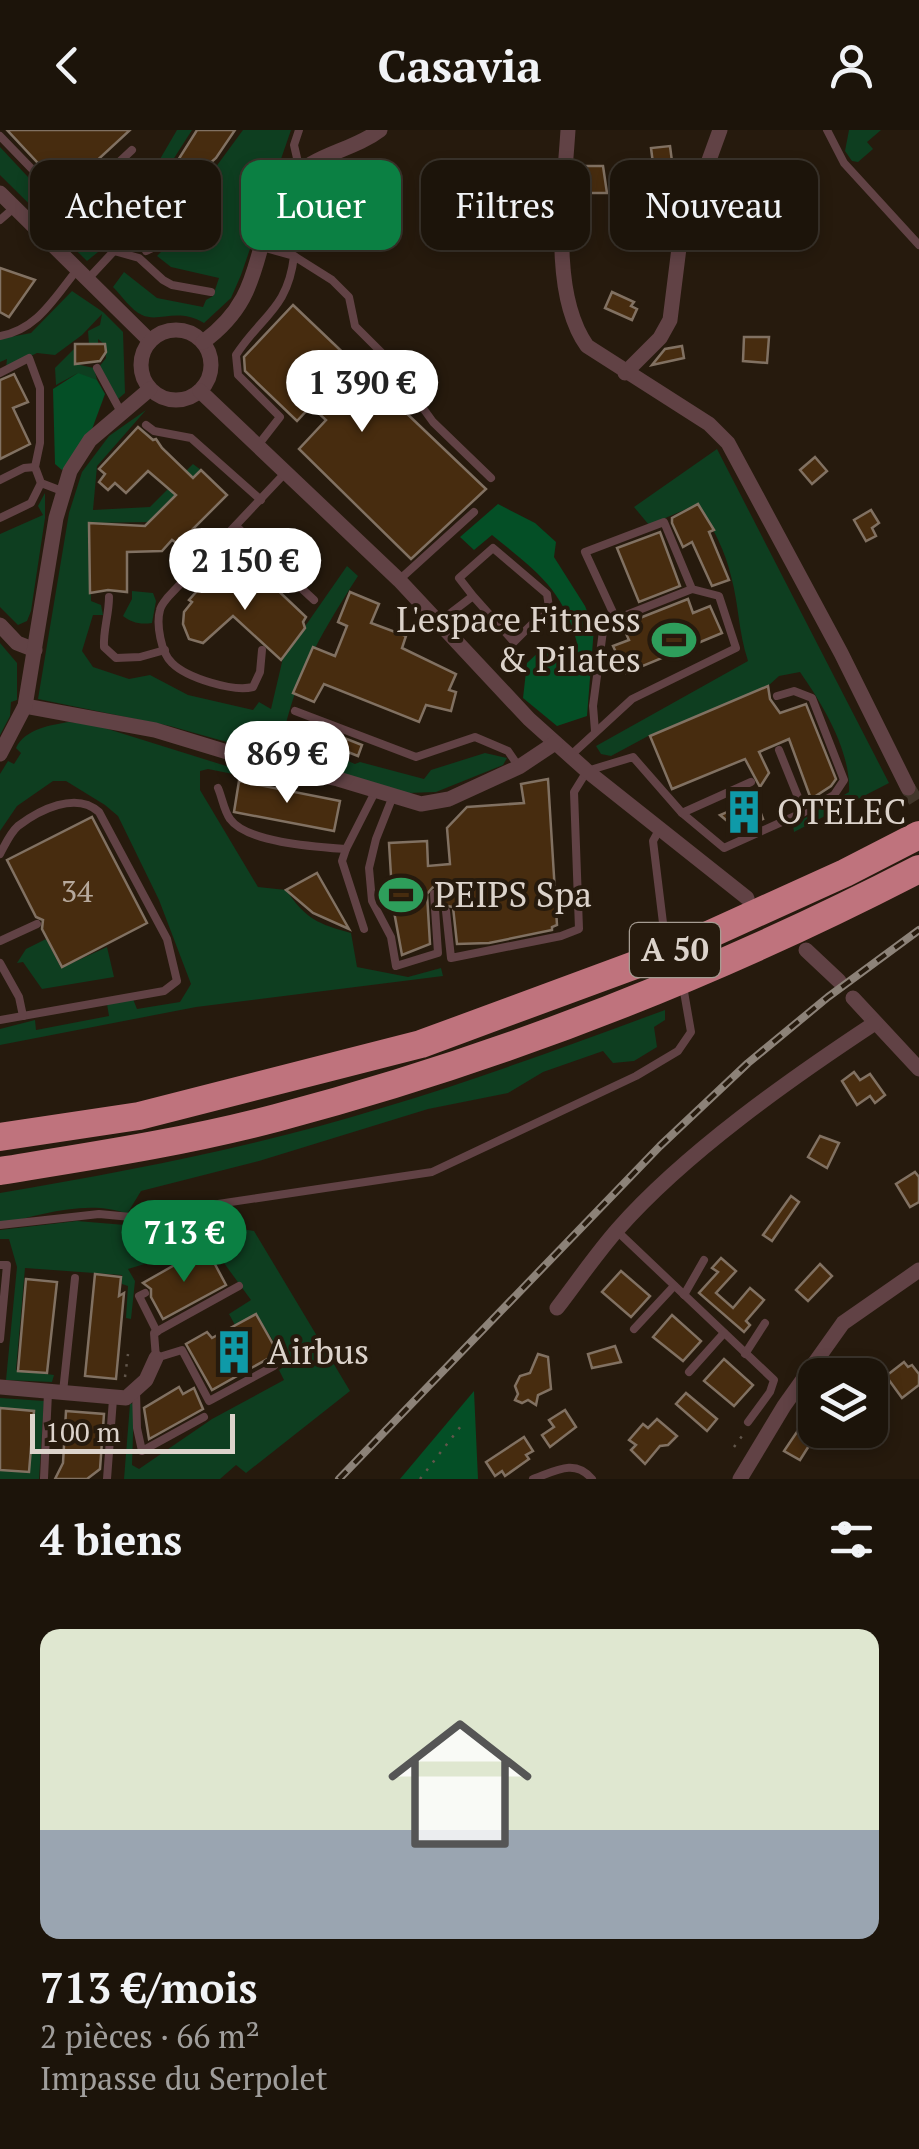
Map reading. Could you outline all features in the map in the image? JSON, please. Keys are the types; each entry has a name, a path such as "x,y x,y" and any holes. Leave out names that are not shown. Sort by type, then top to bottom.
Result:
{"highway":[{"name":"A 50","path":"0,1137 140,1116 421,1044 674,951 828,882 919,835"},
{"name":"A 50","path":"0,1171 120,1152 274,1118 440,1070 681,981 919,869"}],"street":[{"path":"320,160 380,130"},
{"path":"568,130 564,212 568,309 587,346 710,424 728,443 908,788"},
{"path":"625,373 660,338 670,320 680,240 720,130"},
{"path":"0,193 150,342"},
{"path":"203,342 240,306 261,250"},
{"path":"176,330 203,342 211,367 200,391 180,400 169,400 150,390 140,366 150,342 166,331 176,330"},
{"path":"0,754 26,706 62,491 70,471 90,440 150,390"},
{"path":"200,391 399,580 555,743 746,898"},
{"path":"0,625 17,644 35,650"},
{"path":"26,706 155,730 410,802 436,802 519,766 555,743"},
{"path":"806,950 839,982"},
{"path":"853,998 919,1068"},
{"path":"556,1308 616,1231 677,1171 818,1061 875,1023"},
{"path":"740,1479 784,1406 843,1323 919,1270"},
{"path":"0,1387 126,1398 146,1380 156,1358"}],"lane":[{"path":"298,160 294,145 299,130"},
{"path":"827,130 844,163 919,245"},
{"path":"0,136 30,167"},
{"path":"121,160 132,150"},
{"path":"0,220 15,208"},
{"path":"139,258 147,250"},
{"path":"273,250 294,256 332,280 348,297 355,326 386,357 433,422 491,478"},
{"path":"0,336 22,332 82,274 114,251 139,258 172,285 211,292"},
{"path":"259,444 280,417 238,375 236,355 264,324 291,283 294,256"},
{"path":"0,373 29,358 36,373 40,443 35,467 41,483 30,504 0,518"},
{"path":"98,368 121,412"},
{"path":"146,425 154,431 192,438 260,500"},
{"path":"0,480 35,467"},
{"path":"262,650 260,672 253,688 241,690 206,681 171,662 160,640 160,610 287,471"},
{"path":"41,483 62,491"},
{"path":"399,580 474,512"},
{"path":"616,619 584,552 664,522 692,589"},
{"path":"236,526 249,544 314,600"},
{"path":"222,540 225,552 235,559 248,553 249,544"},
{"path":"494,548 547,594 549,607 514,642 473,596 460,578 494,548"},
{"path":"570,756 632,699 736,648 719,596 692,589 616,619 603,631 593,706 595,731"},
{"path":"439,622 473,596"},
{"path":"109,597 104,647 116,658 140,658 165,650"},
{"path":"446,911 450,958 562,936 579,928 574,792 587,771 633,758 682,813 724,848 834,796 844,780 812,698 794,691 776,696"},
{"path":"295,711 416,757 475,736 508,752 519,766"},
{"path":"779,750 804,812"},
{"path":"682,813 751,782"},
{"path":"218,788 229,818 243,831 306,846 346,849"},
{"path":"364,929 342,861 376,792"},
{"path":"393,796 376,839 370,868 372,901 391,938 396,966 438,953 434,894"},
{"path":"0,854 18,827 50,810 75,800 92,806 167,939 177,981 164,991 0,1020"},
{"path":"660,828 653,840 662,924 674,951"},
{"path":"0,941 37,924"},
{"path":"0,963 19,997 23,1016"},
{"path":"0,1225 99,1214 131,1218 432,1172 558,1115 678,1051 691,1032 681,981"},
{"path":"616,1231 774,1380 748,1422"},
{"path":"684,1295 704,1260"},
{"path":"0,1265 7,1265 0,1339"},
{"path":"44,1478 76,1278"},
{"path":"239,1286 154,1333 156,1358 182,1350 209,1401 274,1366"},
{"path":"634,1329 674,1286"},
{"path":"145,1293 139,1296 157,1332"},
{"path":"745,1354 765,1323"},
{"path":"689,1372 724,1334"},
{"path":"136,1389 142,1451 204,1417"},
{"path":"107,1479 113,1396"},
{"path":"533,1479 571,1466 584,1469 592,1479"}],"path":[{"path":"420,1479 464,1422"},
{"path":"734,1448 748,1429 748,1422"}],"green space":[{"path":"177,130 192,130 173,160 159,160"},
{"path":"243,130 291,130 281,160 241,160 241,250 250,250 231,298 204,323 185,316 142,315 113,287 124,272 157,298 203,307 213,296 219,278 171,267 157,256 163,250 221,250 221,160"},
{"path":"849,130 881,130 867,142 873,149 858,162 852,161 845,151"},
{"path":"0,147 30,179 30,205 0,175"},
{"path":"76,250 96,250 87,261"},
{"path":"72,291 103,312 123,332 125,393 118,399 99,367 106,358 104,344 98,339 98,344 89,344 88,331 100,325 102,314 55,355 37,353 6,368 7,359 0,362 0,339 31,333"},
{"path":"75,348 75,364 94,368 97,380 88,386 78,373 56,385 55,368"},
{"path":"78,373 97,380 105,394 88,440 62,470 55,464 53,389"},
{"path":"146,410 97,466 93,510 150,507 193,464 201,470 153,522 89,523 91,601 101,605 103,615 93,615 82,651 93,667 129,679 150,675 188,695 253,710 259,702 271,709 283,658 347,566 358,576 305,668 285,728 299,740 355,764 360,762 424,779 431,770 485,753 507,758 503,765 436,792 407,793 170,726 38,699 69,513 82,472 109,436"},
{"path":"717,449 889,783 794,832 793,825 849,792 840,745 800,672 779,676 768,686 650,735 611,756 601,754 596,746 748,661 728,566 718,538 698,504 649,525 634,507"},
{"path":"45,493 45,518 31,611 27,621 18,625 0,607 0,534 43,515 38,506"},
{"path":"498,504 535,523 556,542 554,557 585,606 594,628 587,716 557,726 523,698 527,663 543,648 563,663 578,647 565,610 535,571 492,535 474,550 460,537"},
{"path":"132,591 153,593 156,601 152,623 136,623 123,616"},
{"path":"0,643 17,663 17,700 11,702 10,716 0,735"},
{"path":"69,722 95,725 239,770 238,775 200,771 200,790 258,887 286,890 314,919 351,933 357,967 408,977 441,968 443,976 196,1007 0,1045 0,1029 35,1020 36,1030 109,1016 107,1004 133,999 137,1009 180,1002 191,984 159,900 118,816 105,805 66,781 53,781 17,806 0,831 0,774 8,761 14,764 21,753 16,748 25,736 39,729"},
{"path":"46,939 61,968 107,947 114,977 42,989 23,962 17,963 26,949"},
{"path":"665,1010 665,1020 654,1027 657,1047 634,1061 613,1063 603,1051 543,1072 508,1093 428,1109 259,1161 141,1191 127,1214 80,1208 0,1225 0,1193 194,1156 338,1121 490,1073"},
{"path":"77,1221 149,1227 193,1221 254,1231 350,1391 246,1473 236,1465 220,1479 124,1479 130,1404 134,1403 132,1465 139,1469 212,1419 284,1380 279,1370 288,1364 256,1314 235,1325 229,1314 251,1300 221,1259 204,1246 128,1269 135,1281 131,1319 126,1318 128,1286 122,1284 122,1275 25,1268 16,1370 54,1375 52,1382 6,1380 17,1267 9,1239 0,1239 0,1230"},
{"path":"474,1391 478,1479 400,1479"},
{"path":"0,1398 44,1401 39,1479 0,1479 0,1470 29,1472 34,1411 0,1408"}],"building":[{"path":"7,130 130,130 98,160 35,160"},
{"path":"197,130 235,130 214,160 178,160"},
{"path":"670,146 672,160 653,160 651,148"},
{"path":"590,166 603,166 607,193 590,193"},
{"path":"0,268 35,280 9,317 0,312"},
{"path":"612,292 634,302 631,306 637,309 632,320 605,308"},
{"path":"293,305 486,489 411,559 299,449 326,420 311,406 297,421 245,371 244,357"},
{"path":"744,337 769,337 767,363 743,361"},
{"path":"75,344 105,344 106,352 100,361 75,364"},
{"path":"682,346 684,358 652,365 665,349"},
{"path":"14,374 28,402 13,408 30,444 0,459 0,380"},
{"path":"138,427 156,439 193,478 201,470 227,495 178,544 172,540 162,551 127,552 127,592 90,593 89,523 145,526 176,495 148,471 126,493 115,483 108,490 99,482 105,474 99,469"},
{"path":"815,457 827,471 812,484 800,470"},
{"path":"698,504 714,530 709,532 729,580 712,586 692,542 683,547 672,523 672,518"},
{"path":"871,510 879,523 872,528 876,536 866,541 854,520"},
{"path":"660,532 680,586 639,602 617,548"},
{"path":"268,581 306,617 305,628 281,660 233,616 203,643 189,639 183,624 184,612 205,582"},
{"path":"350,592 379,604 371,623 406,636 402,648 456,674 449,690 456,692 451,711 426,705 419,722 324,684 314,702 293,693 313,647 335,656 347,626 338,622"},
{"path":"688,599 693,613 710,606 722,633 626,673 613,646 629,640 622,625"},
{"path":"768,686 770,699 780,713 806,704 836,779 831,786 811,799 789,739 759,752 769,773 760,787 745,759 672,789 650,736"},
{"path":"306,723 362,745 358,756 302,734"},
{"path":"548,779 557,925 552,930 489,943 457,944 453,907 442,905 441,891 433,887 427,894 430,944 402,955 393,906 383,906 379,899 379,893 392,892 389,843 427,841 428,866 450,864 447,828 467,807 524,803 521,784"},
{"path":"239,781 340,801 334,831 234,812"},
{"name":"OTELEC","path":"756,800 763,819 737,829 720,815"},
{"path":"92,817 147,923 62,967 42,929 43,920 36,917 7,860"},
{"path":"317,873 349,929 313,913 286,890"},
{"path":"854,1072 860,1080 870,1074 885,1095 875,1103 870,1096 857,1105 842,1081"},
{"path":"820,1136 839,1143 827,1168 808,1157"},
{"path":"915,1172 919,1177 919,1202 910,1207 896,1184"},
{"path":"791,1196 799,1202 772,1241 763,1235"},
{"path":"209,1253 226,1285 163,1319 151,1289 143,1283 178,1263 181,1270"},
{"path":"721,1258 736,1271 716,1293 733,1308 750,1288 764,1300 746,1321 750,1325 744,1332 699,1293 718,1272 712,1268"},
{"path":"820,1264 832,1276 808,1301 796,1290"},
{"path":"621,1271 650,1296 631,1317 602,1292"},
{"path":"95,1274 121,1277 119,1296 124,1293 116,1379 85,1376"},
{"path":"26,1279 57,1282 47,1373 18,1371"},
{"name":"Airbus","path":"256,1314 278,1353 212,1390 186,1344 207,1332 212,1338"},
{"path":"672,1315 701,1341 683,1361 653,1337"},
{"path":"615,1346 621,1362 592,1368 588,1354"},
{"path":"538,1354 548,1357 551,1389 538,1395 536,1405 528,1400 522,1403 515,1400 515,1386 520,1376 530,1373"},
{"path":"724,1359 753,1385 734,1406 704,1381"},
{"path":"904,1362 919,1374 919,1385 902,1398 888,1374"},
{"path":"179,1387 183,1394 194,1388 203,1409 149,1439 144,1408"},
{"path":"686,1393 717,1419 707,1431 676,1404"},
{"path":"0,1408 34,1411 29,1472 0,1470"},
{"path":"565,1410 576,1427 550,1447 542,1435 554,1427 549,1420"},
{"path":"66,1411 104,1414 100,1469 87,1479 55,1479 63,1463"},
{"path":"657,1419 677,1436 668,1445 660,1446 645,1464 631,1450 636,1445 629,1440 643,1424 648,1428"},
{"path":"798,1430 798,1448 808,1448 800,1460 784,1451"},
{"path":"524,1437 533,1451 526,1455 529,1459 505,1476 502,1471 495,1476 486,1462"}],"tunnel":[{"path":"908,788 919,806"}],"railway":[{"path":"339,1479 660,1146 748,1063 919,930"}],"place":[{"name":"L'espace Fitness & Pilates","path":"674,640"},
{"name":"OTELEC","path":"744,812"},
{"name":"PEIPS Spa","path":"401,895"},
{"name":"Airbus","path":"234,1352"}]}
